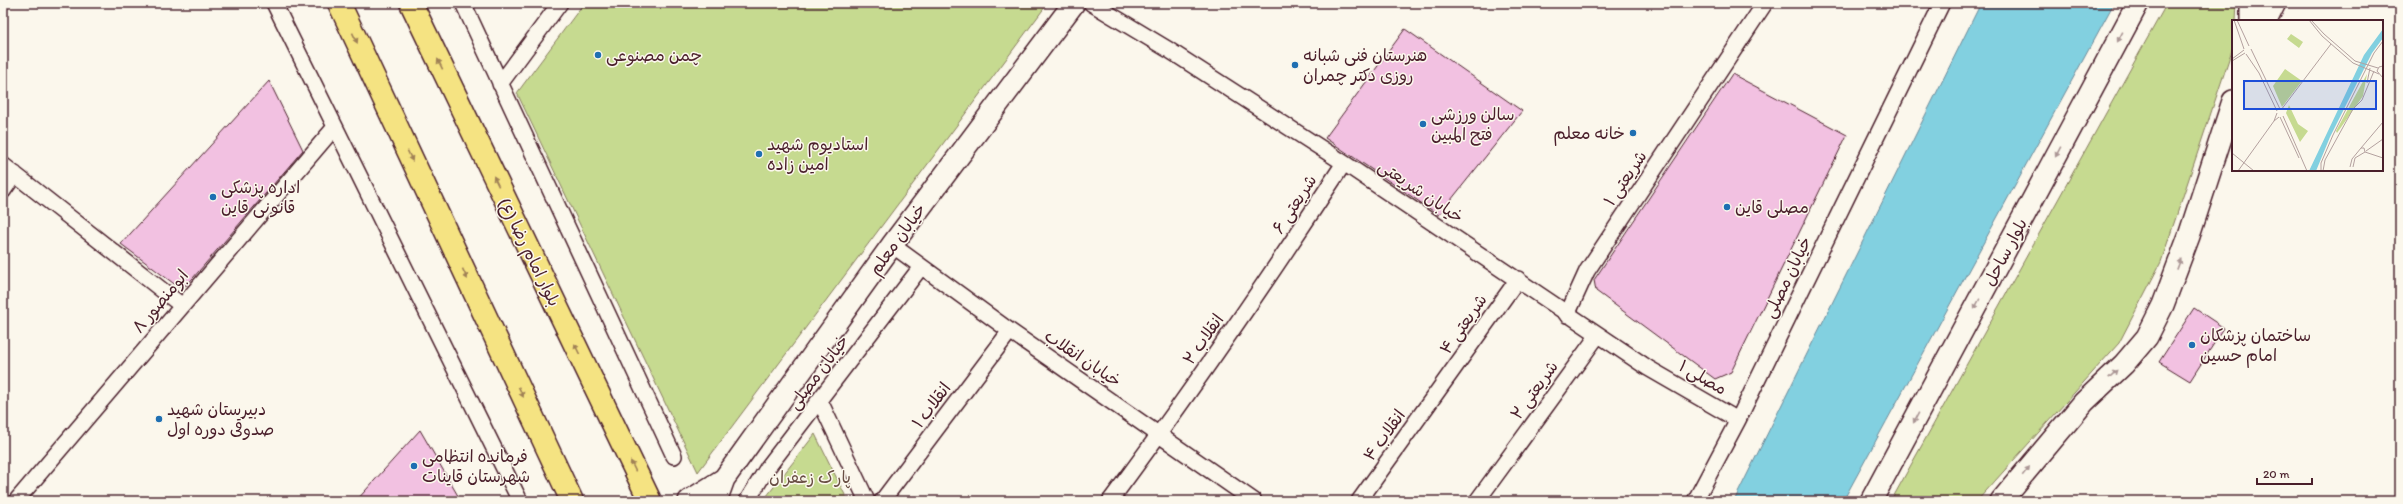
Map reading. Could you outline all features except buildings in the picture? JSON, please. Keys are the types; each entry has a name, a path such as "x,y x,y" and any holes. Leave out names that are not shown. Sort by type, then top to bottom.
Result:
{"main road":[{"path":"339,3 572,501"},
{"name":"بلوار امام رضا (ع)","path":"411,3 650,501"},
{"name":"خیابان معلم","path":"724,479 892,245 1074,3"},
{"name":"بلوار ساحل","path":"1871,501 2138,3"},
{"path":"2250,20 2251,3"},
{"path":"2267,20 2276,3"},
{"path":"2001,501 2084,402 2124,364 2147,337 2163,305 2189,236 2232,104"},
{"path":"689,501 724,479"},
{"path":"716,501 724,479"}],"street":[{"path":"274,3 334,128 520,501"},
{"path":"462,3 674,456"},
{"path":"500,84 560,3"},
{"name":"خیابان شریعتی","path":"1091,3 1169,50 1344,163 1518,279 1567,315 1648,368"},
{"name":"شریعتی ۱","path":"1567,315 1587,270 1765,3"},
{"name":"خیابان مصلی","path":"1695,501 1738,420 1942,3"},
{"name":"ابومنصور ۸","path":"16,501 181,305 334,128"},
{"name":"شریعتی ۶","path":"1276,267 1344,163"},
{"path":"3,165 181,305"},
{"path":"3,191 15,174"},
{"name":"خیابان انقلاب","path":"892,245 1010,331 1160,434 1254,501"},
{"name":"خیابان مصلی","path":"747,501 768,467 820,402 921,267"},
{"name":"انقلاب ۲","path":"1110,501 1160,434 1276,267"},
{"name":"شریعتی ۴","path":"1439,392 1518,279"},
{"name":"انقلاب ۱","path":"882,501 1010,331"},
{"name":"شریعتی ۲","path":"1477,501 1598,335"},
{"name":"مصلی ۱","path":"1648,368 1738,420"},
{"name":"انقلاب ۴","path":"1359,501 1439,392"},
{"path":"820,402 866,501"}],"green space":[{"path":"584,3 1048,3 698,472 517,93"},
{"path":"2167,3 2237,3 2236,20 2232,20 2232,50 2161,262 2119,343 1977,501 1891,501"},
{"name":"پارک زعفران","path":"815,434 848,501 763,501"}],"water":[{"path":"1981,3 2114,3 1843,501 1734,501"}],"place":[{"name":"چمن مصنوعی","path":"598,55"},
{"name":"هنرستان فنی شبانه روزی دکتر چمران","path":"1295,65"},
{"name":"سالن ورزشی فتح المبین","path":"1423,124"},
{"name":"خانه معلم","path":"1633,133"},
{"name":"استادیوم شهید امین زاده","path":"759,154"},
{"name":"اداره پزشکی قانونی قاین","path":"213,197"},
{"name":"مصلی قاین","path":"1727,207"},
{"name":"ساختمان پزشکان امام حسین","path":"2192,345"},
{"name":"دبیرستان شهید صدوقی دوره اول","path":"159,419"},
{"name":"فرمانده انتظامی شهرستان قاینات","path":"414,466"}]}
